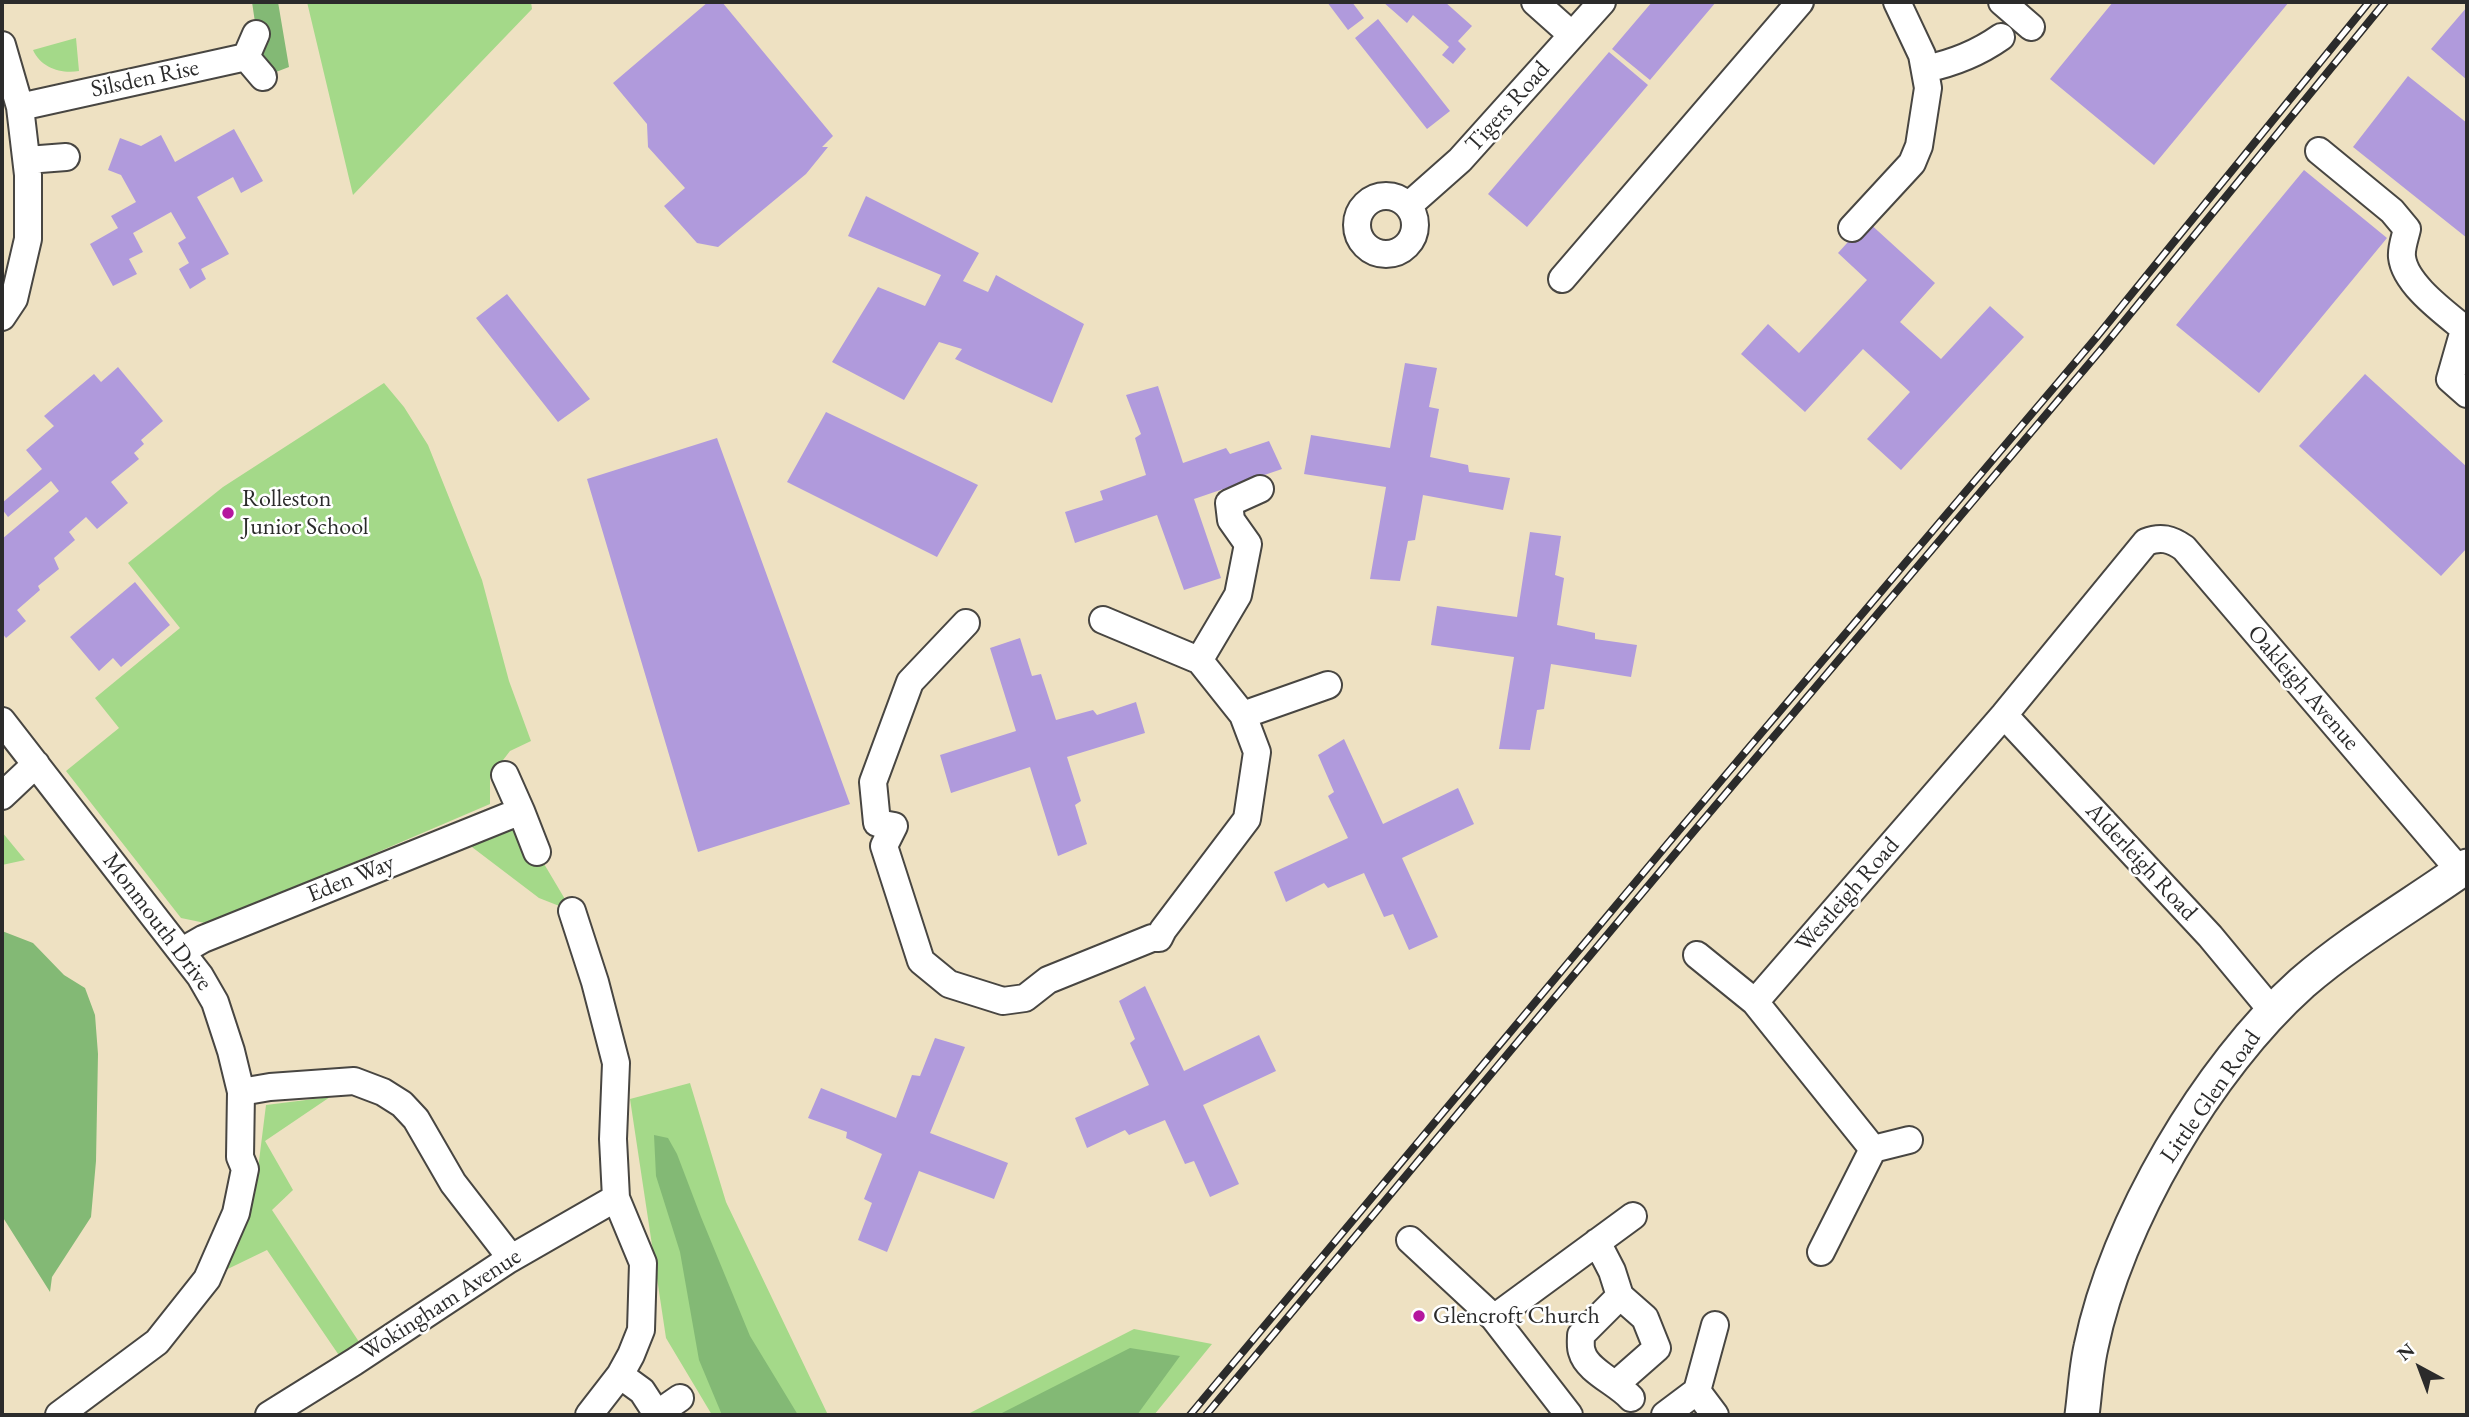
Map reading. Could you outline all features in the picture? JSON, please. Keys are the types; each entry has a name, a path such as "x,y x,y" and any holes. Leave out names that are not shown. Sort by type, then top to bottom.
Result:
{"main road":[{"name":"Little Glen Road","path":"2082,1415 2091,1346 2120,1256 2160,1169 2212,1087 2273,1012 2304,982 2347,948 2464,869"}],"street":[{"path":"1535,2 1572,35"},
{"name":"Tigers Road","path":"1408,206 1461,160 1602,2"},
{"path":"1562,279 1800,2"},
{"path":"1852,228 1912,163 1919,146 1928,88 1922,55 1897,2"},
{"path":"2002,2 2031,27"},
{"path":"1925,69 1953,64 1980,52 2001,37"},
{"path":"2,46 20,107 27,160 28,239 14,299 2,317"},
{"name":"Silsden Rise","path":"20,107 255,56"},
{"path":"2319,152 2392,211 2407,229 2402,256 2408,276 2467,331 2462,337 2450,379 2467,393"},
{"path":"27,160 66,157"},
{"path":"966,623 909,682 873,782 877,822 894,826 884,846 921,961 949,984 1003,1001 1025,998 1048,980 1152,938 1159,938 1247,819 1257,752 1243,715 1200,662 1238,594 1248,544 1231,520 1229,503 1260,488"},
{"name":"Oakleigh Avenue","path":"2135,554 2146,542 2161,538 2169,539 2183,548 2464,869"},
{"name":"Westleigh Road","path":"1755,1002 2004,715 2135,554"},
{"path":"1103,620 1196,659 1203,654"},
{"path":"1243,715 1328,685"},
{"name":"Alderleigh Road","path":"2004,715 2210,936 2273,1012"},
{"name":"Monmouth Drive","path":"2,721 201,976 215,1002 241,1092 240,1157 245,1169 236,1213 207,1279 157,1342 90,1406 59,1415"},
{"path":"2,796 36,764"},
{"path":"505,775 537,852"},
{"name":"Eden Way","path":"182,951 203,939 521,811"},
{"path":"572,911 595,982 616,1063 612,1139 616,1198 643,1263 641,1330 620,1375 589,1415"},
{"path":"1697,955 1755,1002 1873,1149"},
{"path":"241,1092 270,1087 354,1081 383,1092 402,1104 416,1119 453,1183 511,1258"},
{"path":"1821,1252 1873,1149 1909,1140"},
{"name":"Wokingham Avenue","path":"269,1415 511,1258 616,1198"},
{"path":"1494,1318 1633,1216"},
{"path":"1410,1240 1494,1318 1562,1412"},
{"path":"1597,1242 1612,1271 1620,1296 1645,1318 1657,1348 1623,1391 1601,1376 1582,1354 1581,1335 1620,1296"},
{"path":"1665,1415 1697,1391 1715,1325"},
{"path":"620,1375 642,1391 657,1413 680,1398"},
{"path":"1697,1391 1715,1415"}],"green space":[{"path":"252,2 278,2 289,67 263,77"},
{"path":"307,2 531,2 532,9 353,195"},
{"path":"76,38 79,71 65,72 52,68 41,61 33,50"},
{"path":"384,383 404,407 428,445 482,580 509,681 531,741 510,751 490,777 490,804 210,924 181,918 66,771 119,728 95,698 180,628 128,563 223,487"},
{"path":"521,811 537,852 572,911 539,898 464,841"},
{"path":"2,832 25,860 2,865"},
{"path":"2,931 33,943 64,975 85,988 95,1015 98,1054 96,1161 91,1217 52,1277 50,1292 2,1216"},
{"path":"690,1083 726,1202 828,1415 712,1415 666,1338 630,1099"},
{"path":"330,1097 265,1141 293,1190 272,1210 367,1354 347,1367 267,1250 207,1279 257,1177 266,1105"},
{"path":"654,1135 668,1138 677,1154 750,1336 798,1415 722,1415 699,1360 680,1252 656,1176"},
{"path":"1134,1329 1212,1344 1154,1415 966,1415"},
{"path":"1130,1348 1180,1356 1137,1415 998,1415"}],"building":[{"path":"708,2 722,2 833,136 822,147 828,147 806,174 718,247 697,243 664,206 685,188 648,147 647,124 613,83"},
{"path":"1327,2 1352,2 1364,18 1348,30"},
{"path":"1383,2 1445,2 1472,26 1458,41 1466,49 1453,64 1442,55 1449,47 1413,15 1407,23"},
{"path":"1652,2 1716,2 1650,80 1612,49"},
{"path":"2113,2 2289,2 2154,165 2050,79"},
{"path":"2467,7 2467,80 2431,49"},
{"path":"1378,19 1450,111 1427,129 1355,38"},
{"path":"1609,52 1648,85 1527,227 1488,194"},
{"path":"2408,76 2467,123 2467,238 2353,147"},
{"path":"234,129 263,181 241,193 233,177 197,197 229,254 201,269 206,279 190,289 179,269 189,263 178,243 186,238 171,212 133,233 143,252 129,259 137,274 113,286 90,244 118,228 111,216 136,202 121,175 108,170 120,138 141,146 161,135 175,162"},
{"path":"2304,170 2387,238 2259,393 2176,325"},
{"path":"866,196 979,253 963,281 988,292 996,275 1084,324 1052,403 955,359 962,349 939,342 904,400 832,362 878,287 925,306 941,275 848,236"},
{"path":"1867,221 1935,283 1900,322 1941,359 1990,306 2024,337 1901,470 1867,439 1910,392 1863,349 1805,412 1741,354 1768,324 1799,353 1867,280 1838,253"},
{"path":"507,294 590,399 558,422 476,318"},
{"path":"1405,363 1437,368 1429,407 1439,409 1430,457 1468,465 1469,472 1510,478 1503,510 1423,495 1415,540 1408,541 1400,581 1370,579 1386,487 1304,474 1311,435 1390,448"},
{"path":"118,367 163,421 141,440 144,444 134,453 139,459 111,482 128,503 97,529 86,517 69,532 75,540 54,558 59,569 38,586 40,590 17,610 26,621 6,638 2,633 2,539 59,491 51,481 8,517 2,509 2,503 42,469 26,450 54,426 44,416 94,374 101,382"},
{"path":"2365,374 2467,467 2467,548 2441,576 2299,446"},
{"path":"1158,386 1183,463 1226,448 1230,454 1269,441 1282,469 1194,499 1221,578 1184,590 1157,515 1075,543 1065,512 1103,500 1100,491 1146,475 1135,438 1141,434 1126,395"},
{"path":"826,412 978,485 937,557 787,482"},
{"path":"717,438 850,804 698,852 587,479"},
{"path":"1530,532 1561,536 1555,575 1564,578 1557,625 1595,633 1595,639 1637,645 1631,677 1551,664 1544,709 1537,710 1530,750 1499,749 1514,657 1431,645 1437,606 1517,617"},
{"path":"135,582 170,625 121,667 113,658 99,671 70,637"},
{"path":"1020,638 1032,676 1041,674 1056,720 1093,710 1097,715 1136,702 1145,733 1067,757 1081,801 1075,805 1087,844 1058,856 1030,767 951,793 940,755 1016,731 990,648"},
{"path":"1344,739 1383,824 1458,788 1474,824 1402,858 1438,937 1409,950 1393,914 1384,917 1364,873 1328,888 1324,883 1286,902 1274,872 1348,838 1328,796 1334,792 1318,755"},
{"path":"1145,986 1184,1071 1259,1035 1276,1071 1203,1105 1239,1184 1210,1197 1194,1161 1185,1164 1165,1120 1129,1135 1125,1130 1087,1148 1075,1118 1149,1085 1130,1043 1135,1039 1119,1001"},
{"path":"935,1038 965,1047 930,1133 1008,1163 994,1199 919,1171 887,1252 858,1240 872,1203 864,1199 882,1154 846,1138 847,1132 808,1118 821,1088 896,1118 912,1075 920,1076"}],"railway":[{"path":"1190,1415 1680,829 2095,339 2369,2"},
{"path":"1206,1415 2104,346 2385,2"}],"place":[{"name":"Rolleston Junior School","path":"228,513"},
{"name":"Glencroft Church","path":"1419,1316"}]}
